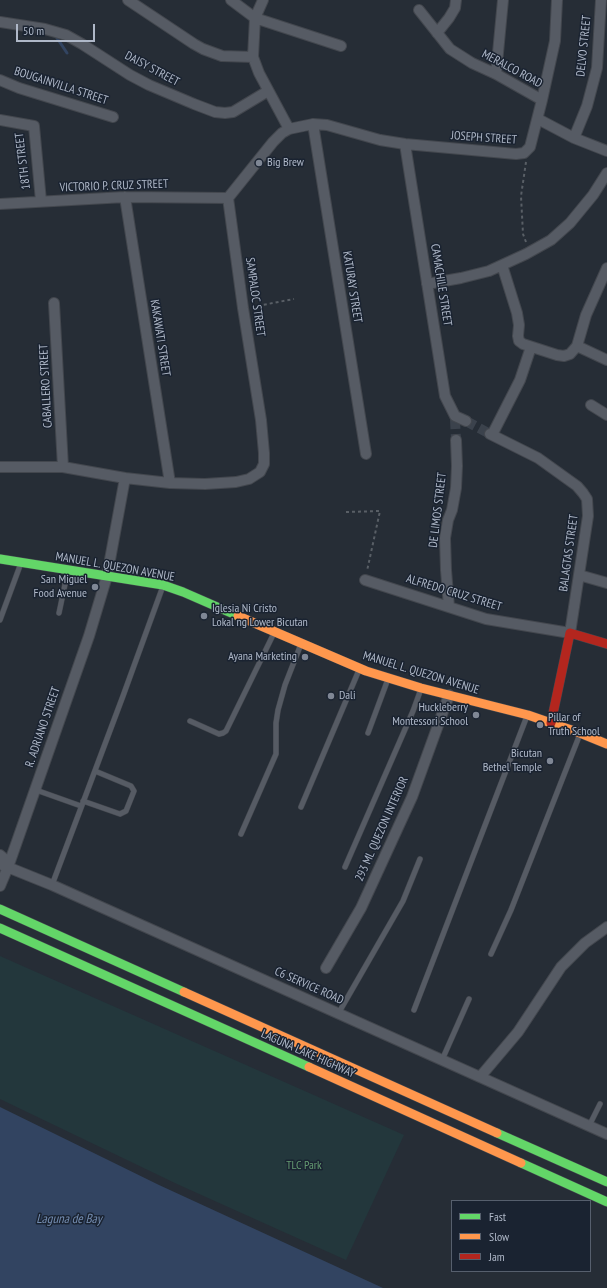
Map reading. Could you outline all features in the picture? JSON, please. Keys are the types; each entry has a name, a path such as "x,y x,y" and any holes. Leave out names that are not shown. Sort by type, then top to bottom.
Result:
{"main road":[{"name":"MANUEL L. QUEZON AVENUE","path":"0,559 163,585 183,592 359,668 421,688 528,715 607,744"},
{"name":"ALFREDO CRUZ STREET","path":"570,633 607,644"},
{"name":"BALAGTAS STREET","path":"551,723 570,633"},
{"name":"LAGUNA LAKE HIGHWAY","path":"0,909 607,1182"},
{"name":"LAGUNA LAKE HIGHWAY","path":"0,928 607,1202"}],"street":[{"path":"128,0 203,49 222,56 252,58"},
{"path":"231,0 255,18 340,46"},
{"path":"263,0 255,18 252,58 289,129"},
{"path":"437,33 450,18 455,8 456,0"},
{"path":"496,74 503,0"},
{"path":"542,100 555,41 557,0"},
{"name":"DELVO STREET","path":"574,138 587,106 597,68 601,0"},
{"name":"MERALCO ROAD","path":"419,10 450,49 472,63 496,74 542,100 538,119"},
{"name":"DAISY STREET","path":"0,22 45,29 66,36 82,44 130,75 149,85 215,112 233,112 268,91"},
{"name":"BOUGAINVILLA STREET","path":"0,80 19,88 113,117"},
{"path":"538,119 574,138 607,151"},
{"name":"JOSEPH STREET","path":"405,144 516,154 524,153 530,147 538,119"},
{"name":"18TH STREET","path":"0,120 34,126 41,201"},
{"path":"228,198 273,142 282,133 289,129 312,124 327,125 380,140 405,144"},
{"name":"KATURAY STREET","path":"312,124 366,454"},
{"name":"CAMACHILE STREET","path":"405,144 445,396 455,418 466,421"},
{"path":"427,284 489,271 530,252 551,240 570,223 593,195 607,172"},
{"name":"VICTORIO P. CRUZ STREET","path":"0,204 125,197 228,198"},
{"name":"KAKAWATI STREET","path":"125,197 170,483"},
{"name":"SAMPALOC STREET","path":"0,467 63,467 125,478 170,483 205,484 236,482 249,479 260,472 264,464 261,420 243,308 228,198"},
{"path":"502,265 517,313 519,341 531,347 564,356 570,354 577,346 586,315 607,268"},
{"name":"CABALLERO STREET","path":"54,303 63,467"},
{"path":"577,346 607,360"},
{"name":"BALAGTAS STREET","path":"531,347 520,380 491,435 538,458 577,486 586,499 588,505 588,516 570,633"},
{"path":"591,405 607,415"},
{"name":"DE LIMOS STREET","path":"449,607 445,538 456,488 456,440"},
{"name":"R. ADRIANO STREET","path":"0,886 5,868 36,790 89,636 107,576 125,478"},
{"path":"579,575 607,582"},
{"name":"ALFREDO CRUZ STREET","path":"365,580 486,619 570,633"},
{"name":"293 ML QUEZON INTERIOR","path":"326,968 361,908 409,804 449,695"},
{"path":"0,855 6,860 5,868"},
{"name":"C6 SERVICE ROAD","path":"5,868 52,885 607,1134"},
{"path":"480,1077 518,1032 561,967 585,943 607,927"}],"lane":[{"path":"0,620 21,562"},
{"path":"58,613 68,570"},
{"path":"52,885 163,585"},
{"path":"190,721 219,734 224,734 275,632"},
{"path":"242,834 276,754 278,710 285,685 301,643"},
{"path":"301,807 359,668"},
{"path":"368,733 388,678"},
{"path":"345,867 413,711 421,688"},
{"path":"414,1010 528,715"},
{"path":"491,954 511,910 580,733"},
{"path":"36,790 120,814 126,812 134,791 130,786 95,771"},
{"path":"338,1014 403,901 420,859"},
{"path":"442,1060 469,999"},
{"path":"589,1126 600,1104"}],"path":[{"path":"527,151 521,196 523,234 530,252"},
{"path":"243,308 294,299"},
{"path":"346,512 380,511 365,580"}],"green space":[{"name":"TLC Park","path":"0,956 404,1135 346,1260 177,1184 0,1099"}],"water":[{"name":"Laguna de Bay","path":"0,1107 159,1185 383,1288 0,1288"}],"waterway":[{"path":"55,35 67,53"}],"tunnel":[{"path":"455,419 456,440"},
{"path":"466,421 490,434"}],"traffic: fast":[{"path":"0,559 163,585 238,616"},
{"path":"0,909 184,992"},
{"path":"0,928 309,1067"},
{"path":"497,1133 607,1182"},
{"path":"521,1163 607,1202"}],"traffic: slow":[{"path":"238,616 366,671 421,688 528,715 607,744"},
{"path":"184,992 497,1133"},
{"path":"309,1067 521,1163"}],"traffic: jam":[{"path":"551,723 570,633 607,644"}],"place":[{"name":"Big Brew","path":"259,163"},
{"name":"San Miguel Food Avenue","path":"95,587"},
{"name":"Iglesia Ni Cristo Lokal ng Lower Bicutan","path":"204,616"},
{"name":"Ayana Marketing","path":"305,657"},
{"name":"Dali","path":"331,696"},
{"name":"Huckleberry Montessori School","path":"476,715"},
{"name":"Pillar of Truth School","path":"540,725"},
{"name":"Bicutan Bethel Temple","path":"550,761"}]}
